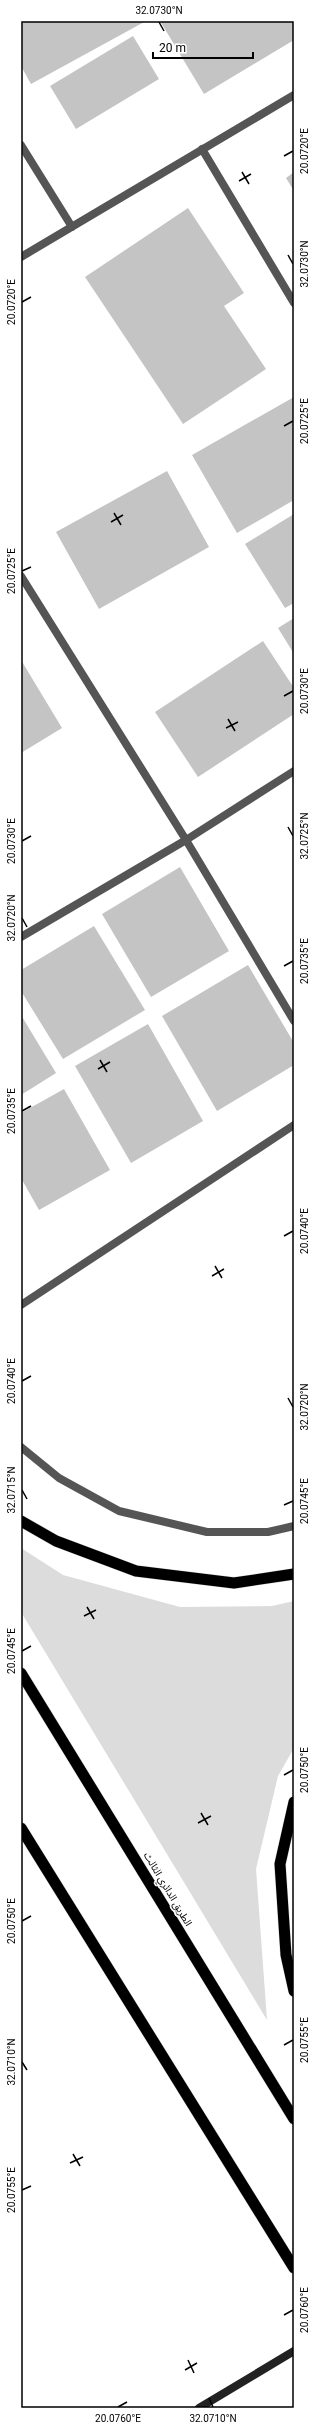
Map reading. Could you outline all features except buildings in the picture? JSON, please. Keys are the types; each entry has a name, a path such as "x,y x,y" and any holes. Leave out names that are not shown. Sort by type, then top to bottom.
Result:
{"highway":[{"path":"21,1521 56,1541 136,1571 234,1583 294,1574"},
{"name":"الطريق الدائري الثالث","path":"21,1673 294,2119"},
{"path":"294,1802 280,1864 286,1955 294,1991"},
{"path":"21,1828 294,2268"}],"main road":[{"path":"199,2408 294,2351"}],"street":[{"path":"21,257 294,96"},
{"path":"21,145 72,227"},
{"path":"202,149 294,303"},
{"path":"21,576 24,586 186,840 294,1021"},
{"path":"21,937 186,840 294,771"},
{"path":"21,1304 294,1125"},
{"path":"21,1447 59,1478 120,1511 207,1532 268,1532 294,1526"}],"shaded area":[{"path":"21,1548 63,1575 180,1607 272,1606 294,1601 294,1748 278,1776 256,1869 267,2020 21,1612"}]}
